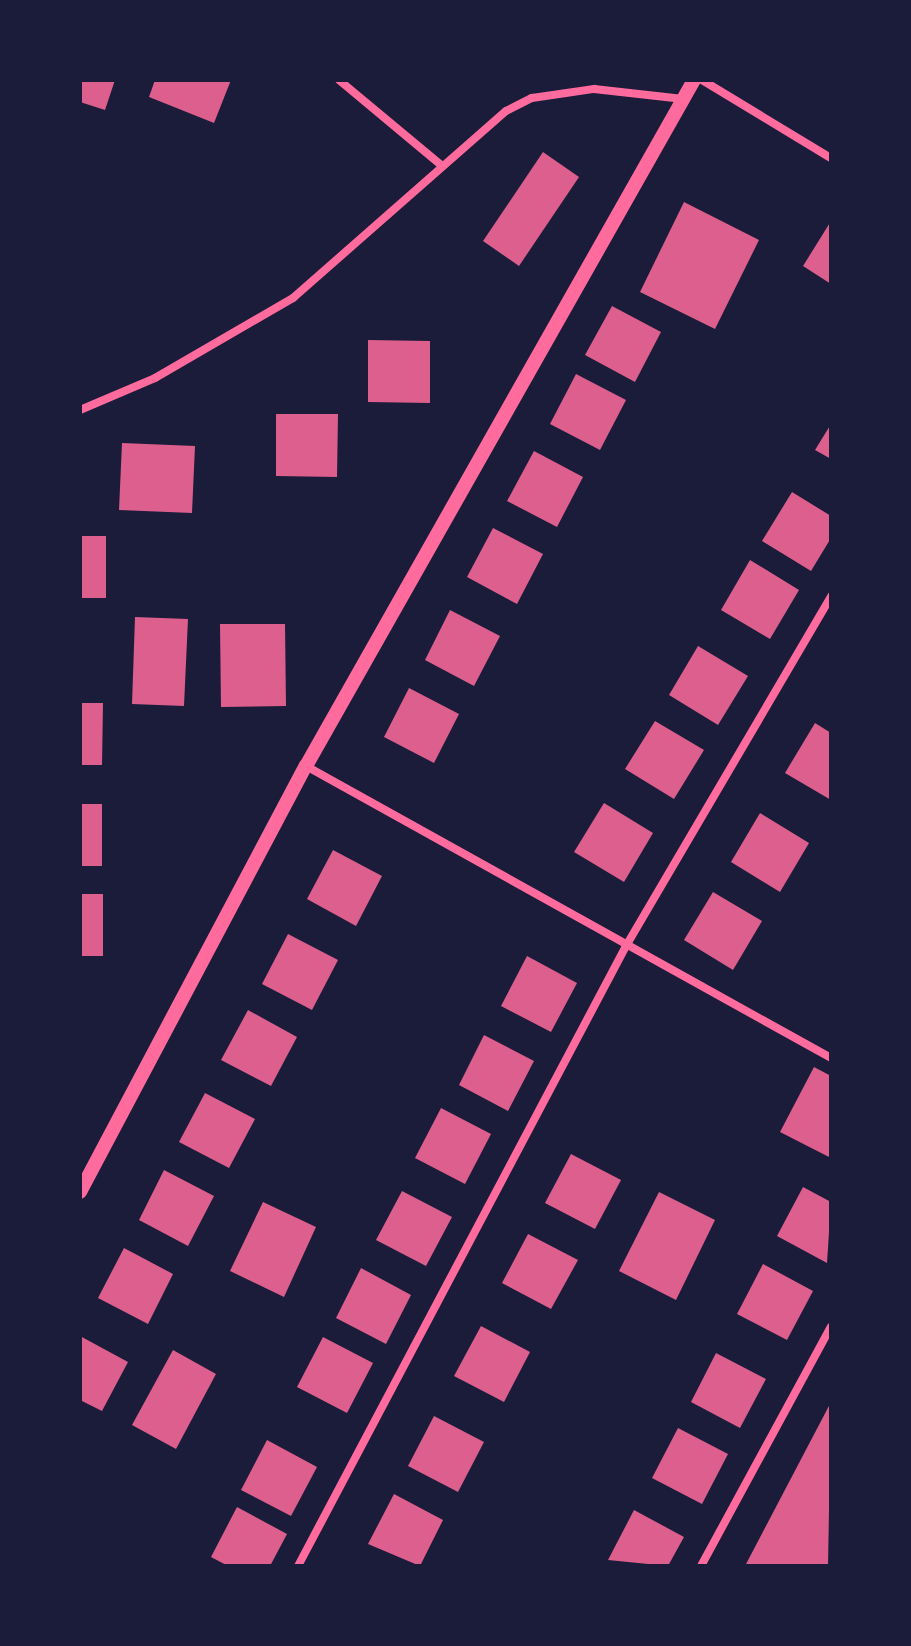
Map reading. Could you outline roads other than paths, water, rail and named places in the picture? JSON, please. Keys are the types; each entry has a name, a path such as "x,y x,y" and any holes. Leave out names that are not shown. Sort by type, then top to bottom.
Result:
{"street":[{"path":"339,80 441,165"},
{"path":"80,1192 306,766 694,80"},
{"path":"702,80 831,158"},
{"path":"80,410 155,378 293,298 441,165 532,98 606,89 683,99"},
{"path":"298,1566 626,946 831,596"},
{"path":"306,766 831,1058"},
{"path":"701,1566 830,1333"}]}
